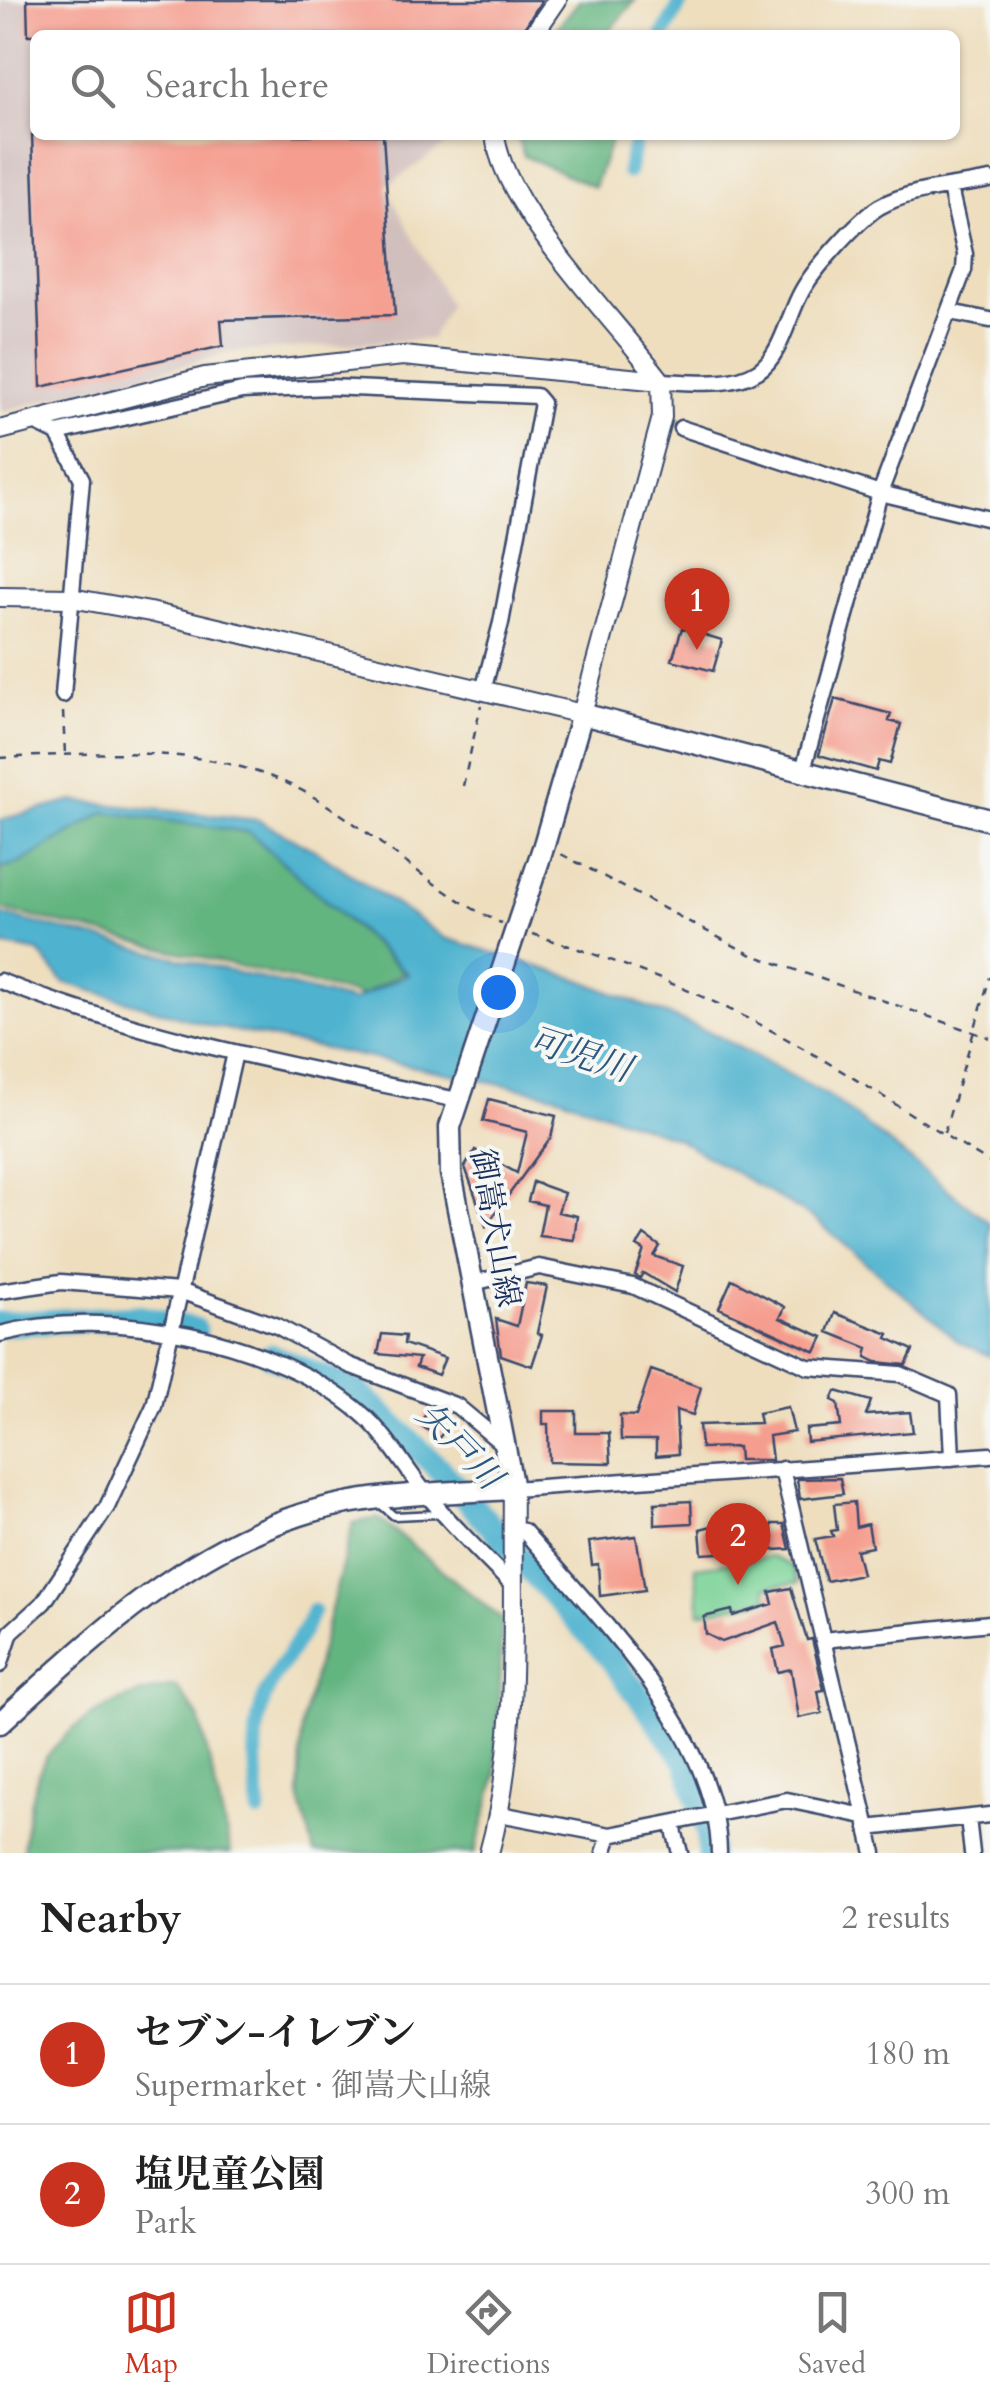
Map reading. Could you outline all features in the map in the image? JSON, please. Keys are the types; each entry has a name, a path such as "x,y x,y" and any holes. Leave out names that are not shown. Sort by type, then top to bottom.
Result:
{"main road":[{"path":"582,714 990,820"},
{"name":"御嵩犬山線","path":"513,1489 448,1156 459,1096 544,845 582,714"},
{"path":"0,1721 122,1612 177,1574 301,1514 375,1499 513,1489"}],"street":[{"path":"536,30 557,0"},
{"path":"0,597 72,598 484,687 582,714 662,417 661,381 520,204 498,161 496,140"},
{"path":"0,430 205,377 403,356 661,381 737,380 760,370 773,354 803,289 876,208 905,196 990,180"},
{"path":"803,770 880,493 950,312 965,254 950,188"},
{"path":"950,312 990,320"},
{"path":"56,433 242,392 329,386 536,396 542,403 501,623 484,687"},
{"path":"34,422 56,433 82,478 63,695"},
{"path":"681,428 880,493 990,519"},
{"path":"0,981 82,1014 235,1053 459,1096"},
{"path":"0,1665 11,1632 44,1602 108,1507 154,1406 235,1053"},
{"path":"473,1283 539,1267 560,1269 632,1286 808,1367 900,1374 949,1395 952,1458"},
{"path":"0,1291 61,1282 180,1294 277,1326 350,1365 457,1406 505,1446"},
{"path":"0,1334 128,1324 252,1354 340,1396 366,1417 428,1495 512,1585"},
{"path":"489,1853 500,1814 513,1489 990,1455"},
{"path":"782,1469 874,1853"},
{"path":"512,1529 524,1532 637,1667 686,1741 716,1816 719,1853"},
{"path":"823,1640 990,1623"},
{"path":"500,1814 610,1835 673,1826 786,1800 866,1822 990,1815"},
{"path":"968,1818 972,1853"},
{"path":"673,1826 680,1853"},
{"path":"604,1853 610,1835"}],"lane":[{"path":"375,1499 394,1516 444,1513"}],"path":[{"path":"463,786 484,687"},
{"path":"63,695 64,755"},
{"path":"0,758 176,753 270,777 311,795 455,898 514,929 588,951 733,1011 901,1106 990,1163"},
{"path":"544,845 750,954 990,1038"},
{"path":"943,1135 990,977"}],"shaded area":[{"path":"0,0 557,0 536,30 30,30 30,140 452,140 386,187 449,305 431,339 233,352 0,412"}],"green space":[{"path":"580,0 635,0 610,30 555,30"},
{"path":"518,140 611,140 594,187 524,156"},
{"path":"105,812 249,832 404,972 361,996 0,909 0,868 20,863"},
{"path":"378,1518 502,1619 496,1777 475,1853 314,1853 299,1796 302,1723 353,1523"},
{"path":"771,1557 792,1566 798,1583 766,1587 768,1599 700,1613 695,1567"},
{"path":"176,1686 199,1717 231,1853 23,1853 38,1774 60,1741 106,1708 140,1694"}],"water":[{"name":"可児川","path":"73,801 258,820 318,852 445,938 581,980 716,1035 832,1098 990,1223 990,1356 959,1342 816,1220 676,1138 556,1095 211,1026 63,982 39,952 0,945 0,914 352,1001 408,974 249,832 105,812 20,863 0,868 0,820"}],"building":[{"path":"27,0 542,0 523,30 30,30 28,35"},
{"path":"32,140 383,140 395,315 221,320 223,346 41,387"},
{"path":"682,628 722,640 713,671 672,660"},
{"path":"835,699 891,714 889,721 901,724 890,764 879,761 876,771 819,755"},
{"path":"489,1099 556,1116 551,1137 486,1226 465,1167 475,1150 517,1173 527,1132 483,1121"},
{"path":"533,1182 564,1193 558,1212 577,1216 574,1240 539,1236 545,1205 528,1201"},
{"path":"644,1235 660,1246 654,1256 683,1266 675,1292 643,1273 640,1278 635,1275 644,1250 637,1246"},
{"path":"732,1279 785,1307 780,1318 823,1337 816,1352 719,1308"},
{"path":"526,1283 547,1286 537,1333 542,1335 532,1366 501,1355 496,1319 517,1326"},
{"path":"835,1313 889,1334 887,1338 913,1350 906,1365 876,1362 866,1357 868,1348 828,1332"},
{"path":"382,1334 405,1336 404,1344 445,1358 438,1375 416,1367 419,1358 378,1354"},
{"path":"651,1370 701,1387 693,1415 676,1410 678,1454 656,1456 656,1440 621,1440 620,1415 636,1416"},
{"path":"836,1391 871,1401 866,1415 910,1412 913,1432 807,1442 806,1429 841,1426 838,1403 832,1400"},
{"path":"431,1407 451,1421 439,1438 419,1424"},
{"path":"788,1407 794,1432 769,1436 772,1460 739,1460 738,1447 701,1448 699,1425 760,1423 758,1413"},
{"path":"543,1411 576,1411 576,1433 609,1433 611,1463 549,1462 548,1424 543,1424"},
{"path":"840,1478 843,1494 800,1499 797,1479"},
{"path":"691,1501 692,1523 655,1525 655,1503"},
{"path":"854,1502 856,1527 868,1524 872,1547 856,1550 862,1574 826,1581 815,1539 833,1536 831,1531 837,1530 834,1504"},
{"path":"723,1523 738,1533 772,1531 772,1524 784,1524 790,1549 702,1554 700,1529"},
{"path":"636,1536 645,1590 600,1596 598,1564 592,1565 589,1542"},
{"path":"791,1588 807,1640 812,1639 824,1690 818,1691 822,1713 799,1718 791,1669 778,1672 773,1649 785,1646 778,1622 722,1642 706,1634 704,1617 732,1610 733,1616 773,1604 770,1592"}],"waterway":[{"path":"666,30 682,0"},
{"path":"628,172 635,140"},
{"name":"矢戸川","path":"0,1324 138,1317 195,1330"},
{"name":"矢戸川","path":"271,1356 357,1391 440,1470 610,1657 687,1761 709,1835 709,1853"},
{"path":"259,1812 256,1752 261,1708 313,1611"}],"place":[{"name":"セブン-イレブン","path":"697,650"},
{"name":"塩児童公園","path":"738,1585"}]}
